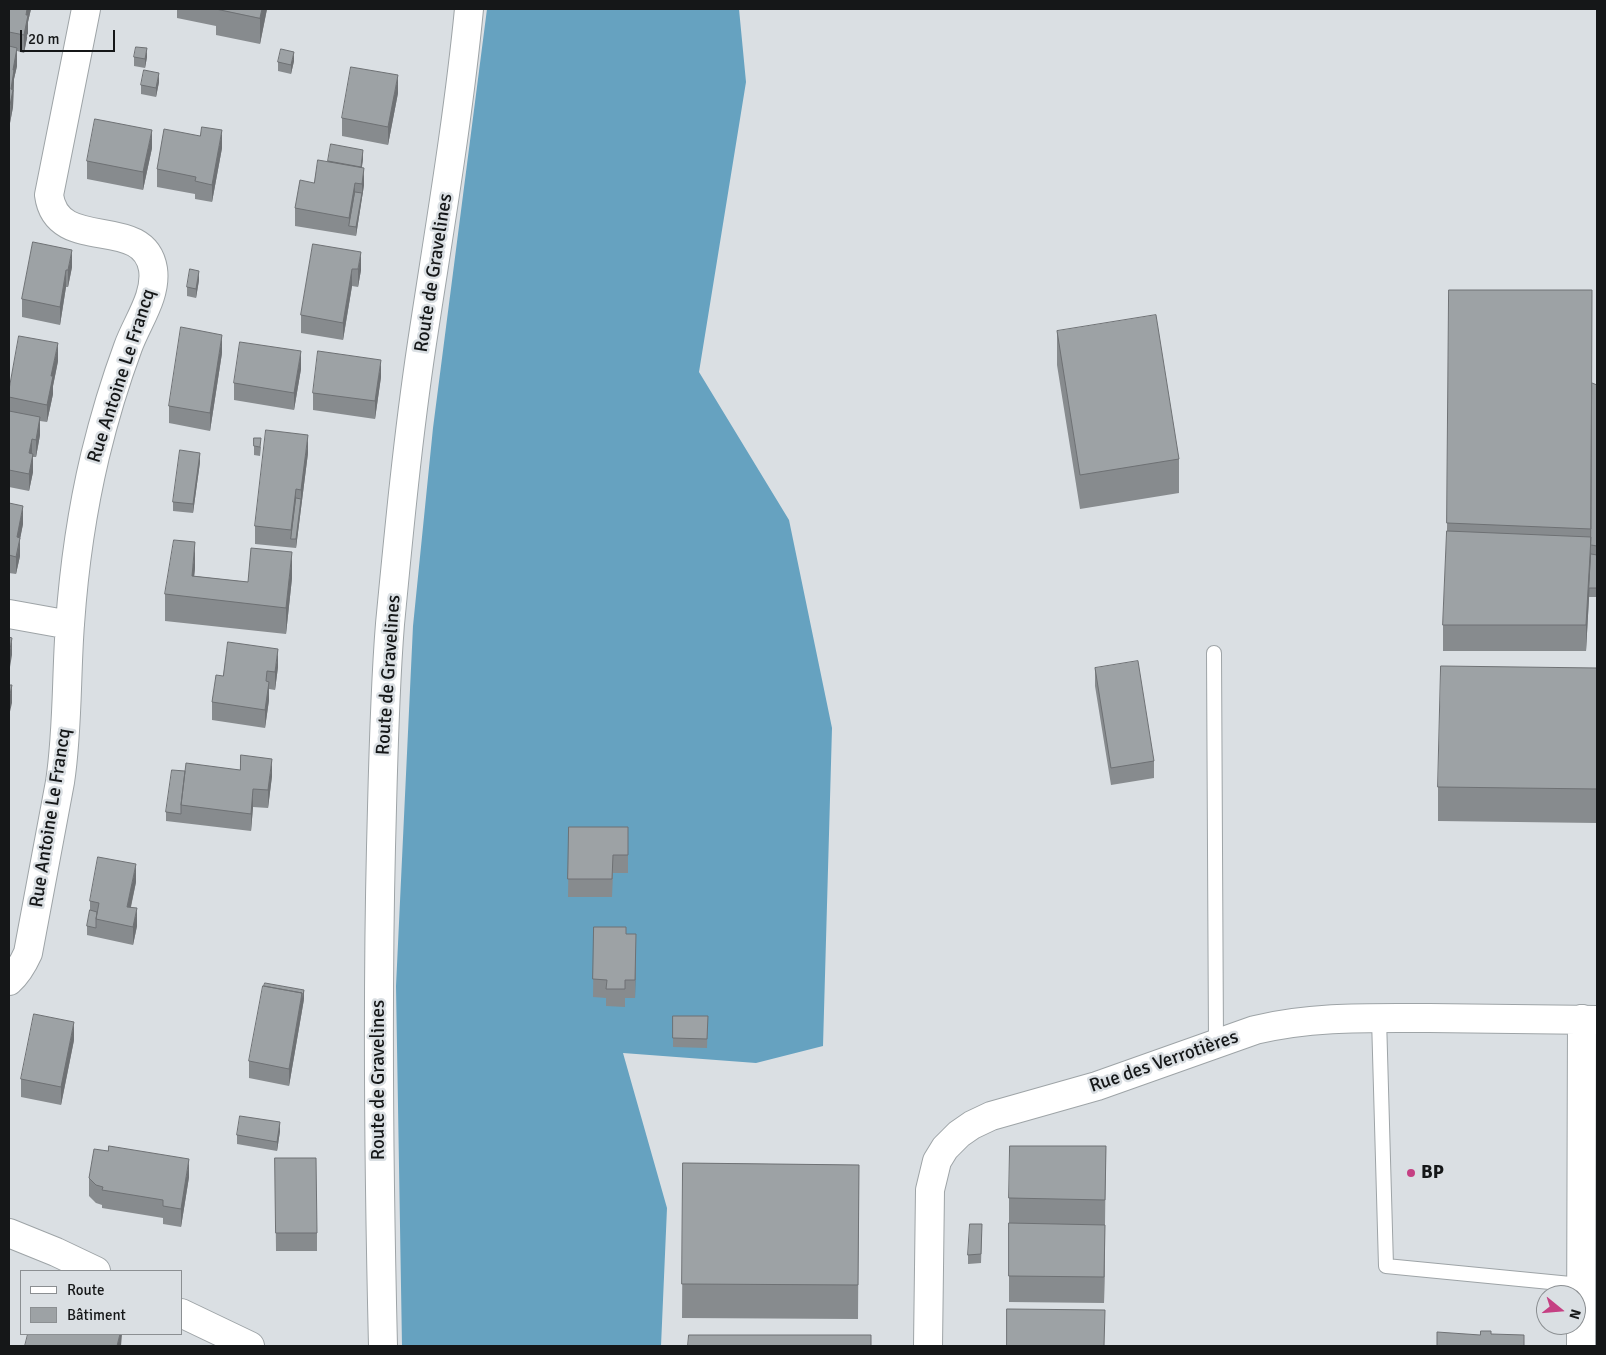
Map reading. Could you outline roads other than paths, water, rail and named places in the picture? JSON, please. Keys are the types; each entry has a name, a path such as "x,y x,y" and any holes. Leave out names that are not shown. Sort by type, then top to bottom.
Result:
{"street":[{"name":"Rue Antoine Le Francq","path":"9,982 16,976 28,953 60,782 64,750 70,625 80,530 95,456 121,367 147,303 153,280 149,257 136,242 74,228 62,222 50,206 49,195 86,9"},
{"name":"Route de Gravelines","path":"384,1346 380,1230 379,957 383,763 390,629 413,406 455,135 469,9"},
{"path":"9,614 70,625"},
{"name":"Rue des Verrotières","path":"928,1346 930,1190 937,1161 945,1148 959,1134 972,1125 991,1116 1097,1086 1255,1030 1284,1024 1322,1019 1379,1018 1590,1019"},
{"path":"1581,1285 1590,1019"},
{"path":"9,1233 94,1270"},
{"path":"182,1313 250,1346"}],"lane":[{"path":"1214,653 1216,1044"},
{"path":"1379,1018 1386,1266 1581,1285"}],"place":[{"name":"BP","path":"1411,1173"}]}
